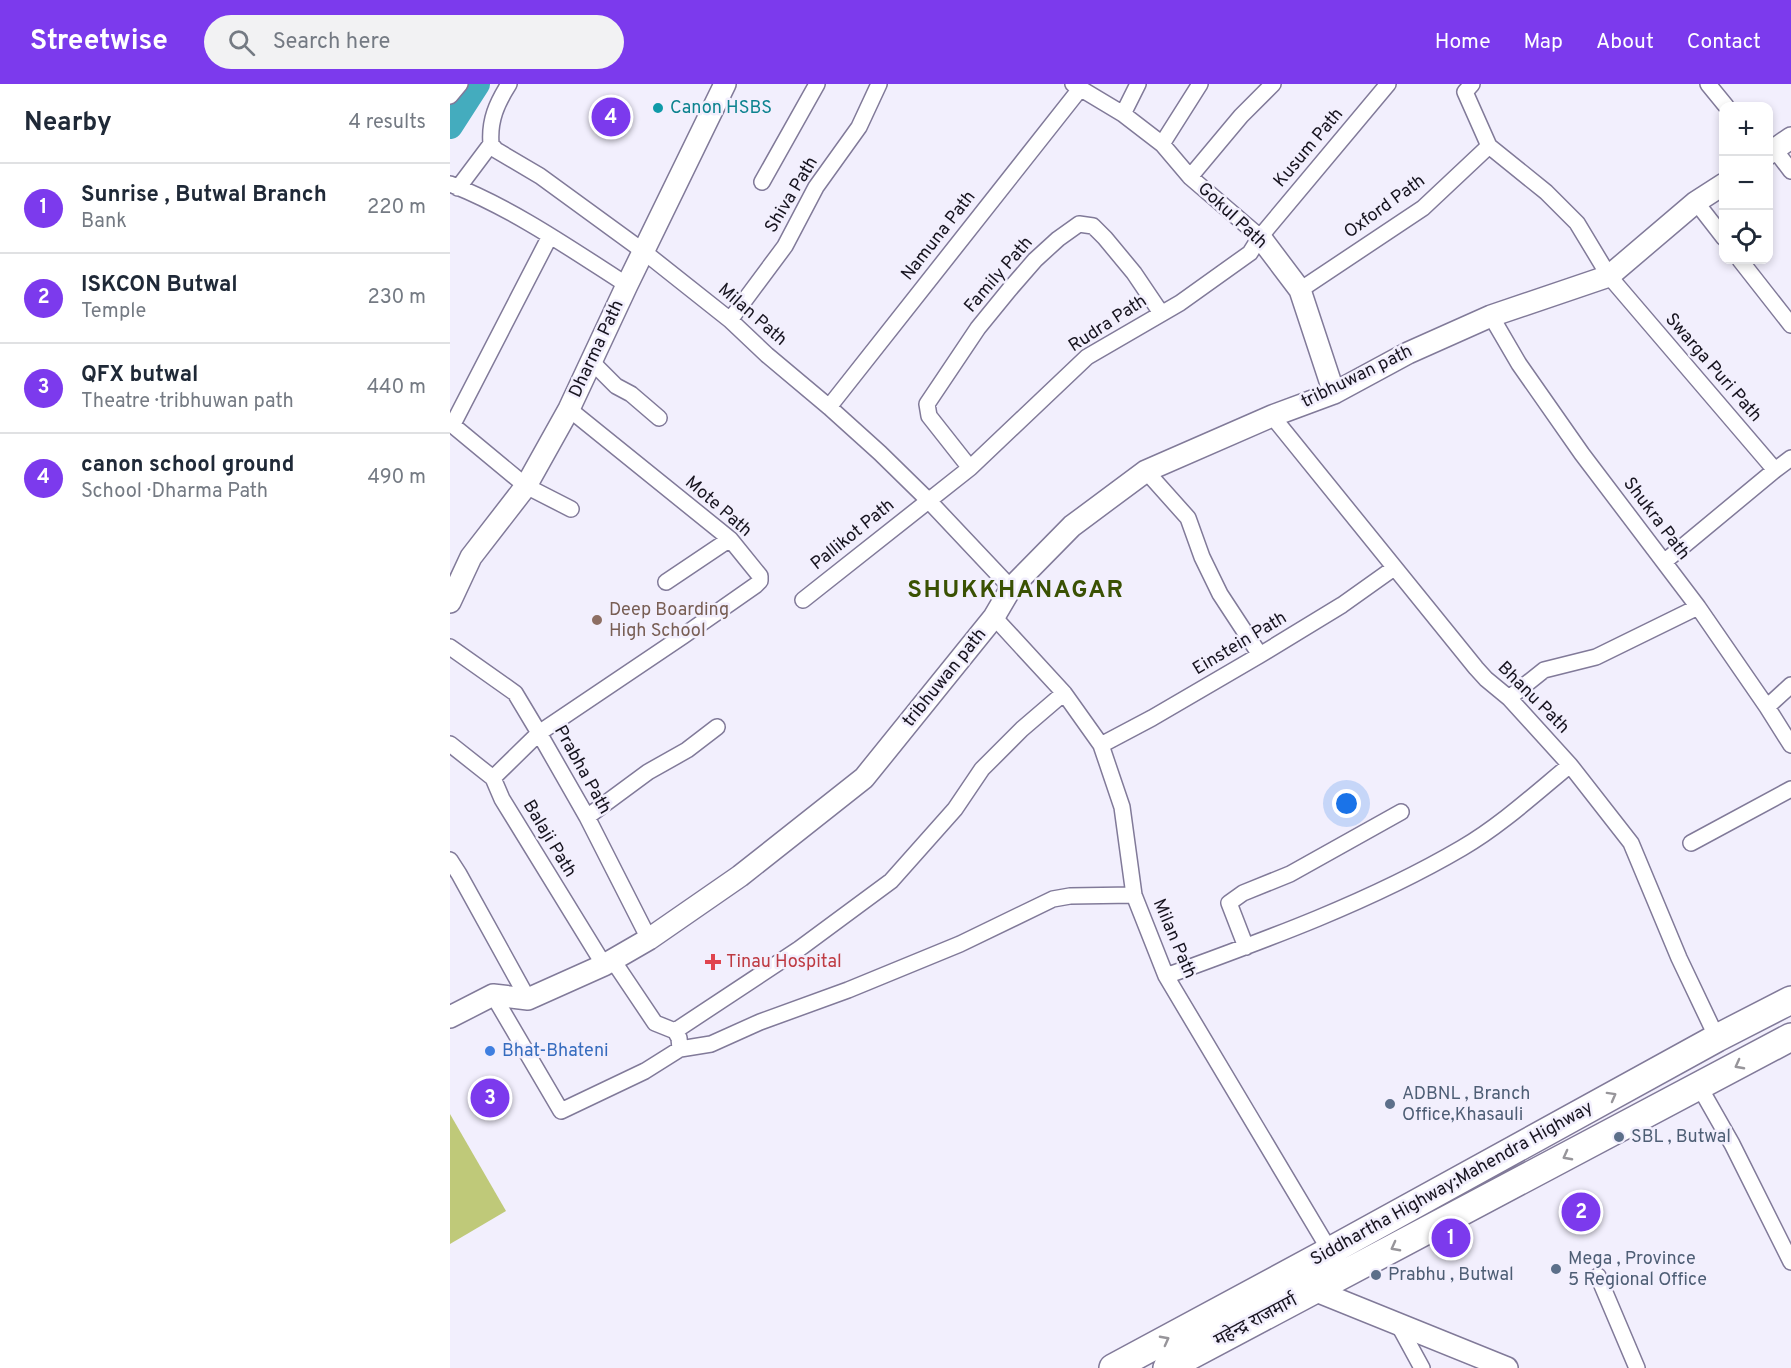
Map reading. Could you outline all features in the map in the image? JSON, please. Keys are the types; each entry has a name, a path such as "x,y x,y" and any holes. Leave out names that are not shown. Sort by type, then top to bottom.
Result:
{"highway":[{"name":"Siddhartha Highway;Mahendra Highway","path":"1113,1368 1717,1038 1791,1000"},
{"name":"Siddhartha Highway;Mahendra Highway","path":"1314,1290 1791,1037"},
{"name":"महेन्द्र राजमार्ग","path":"1167,1368 1314,1290"}],"street":[{"path":"450,96 460,84"},
{"path":"509,84 496,104 491,124 491,144 454,186 550,236 627,285"},
{"name":"Dharma Path","path":"450,602 471,556 526,486 569,410 725,84"},
{"path":"762,182 817,84"},
{"name":"Shiva Path","path":"730,320 785,246 816,187 859,127 879,84"},
{"path":"1123,114 1138,84"},
{"path":"1162,144 1200,84"},
{"path":"1190,177 1241,116 1273,84"},
{"name":"Kusum Path","path":"1260,237 1388,84"},
{"path":"1472,84 1465,92 1489,146"},
{"path":"1708,84 1723,102"},
{"name":"Gokul Path","path":"1076,87 1123,114 1162,144 1190,177 1260,237 1300,290 1334,393"},
{"name":"Namuna Path","path":"829,407 1076,87"},
{"name":"Milan Path","path":"491,144 496,150 540,176 644,251 730,320 767,355 829,407 928,500 1011,588"},
{"name":"Swarga Puri Path","path":"1489,146 1546,192 1577,223 1609,276 1775,470"},
{"name":"Oxford Path","path":"1300,290 1423,208 1489,146"},
{"path":"1778,147 1791,171"},
{"name":"tribhuwan path","path":"528,999 608,962 649,939 740,876 864,778 994,617 1011,588 1072,526 1146,471 1272,416 1334,393 1408,352 1491,316 1609,276 1696,202 1719,187"},
{"path":"1696,202 1719,232"},
{"name":"Family Path","path":"970,468 928,416 927,404 978,328 1035,260 1058,239 1079,224 1093,226 1134,273 1161,313"},
{"path":"550,236 451,423 526,486 571,509"},
{"name":"Rudra Path","path":"928,500 970,468 1087,357 1180,303 1250,253 1260,237"},
{"path":"1743,264 1791,325"},
{"name":"Shukra Path","path":"1491,316 1519,364 1582,454 1698,607 1791,745"},
{"path":"592,362 616,386 632,394 659,418"},
{"name":"Mote Path","path":"539,733 760,581 760,576 730,539 569,410"},
{"name":"Bhanu Path","path":"1272,416 1476,668 1509,698 1570,765 1631,843 1679,958 1717,1038"},
{"path":"1664,562 1791,458"},
{"path":"1146,471 1188,518 1202,557 1220,594 1260,655"},
{"name":"Pallikot Path","path":"802,600 928,500"},
{"path":"666,582 730,539"},
{"name":"Einstein Path","path":"1101,745 1342,606 1394,568"},
{"path":"1509,698 1544,670 1596,657 1698,607"},
{"name":"Milan Path","path":"994,617 1064,693 1101,745 1122,807 1134,895 1166,976 1344,1274"},
{"name":"Prabha Path","path":"450,647 515,693 587,817 649,939"},
{"path":"1767,707 1791,685"},
{"path":"680,1049 679,1038 675,1031 799,949 891,881 955,809 982,769 1022,729 1064,693"},
{"path":"587,817 648,772 687,750 717,727"},
{"path":"493,778 539,733"},
{"name":"Balaji Path","path":"450,744 493,778 502,799 608,962 655,1023 675,1031"},
{"path":"1166,976 1266,940 1406,878 1464,847 1570,765"},
{"path":"1691,843 1791,789"},
{"path":"1246,947 1229,903 1243,893 1290,874 1401,812"},
{"path":"450,860 528,999"},
{"path":"493,995 561,1111 645,1071 680,1049 711,1044 760,1022 848,990 960,944 1053,899 1070,896 1134,895"},
{"path":"450,1017 493,995 528,999"},
{"path":"1699,1086 1732,1144 1791,1262"},
{"path":"1297,1269 1314,1290 1507,1368"},
{"path":"1598,1276 1637,1368"},
{"path":"1398,1324 1422,1368"}],"green space":[{"path":"450,1114 506,1211 450,1244"}],"waterway":[{"path":"450,126 477,84"}],"place":[{"name":"Canon HSBS","path":"658,108"},
{"name":"canon school ground","path":"611,117"},
{"name":"Deep Boarding High School","path":"597,620"},
{"name":"Tinau Hospital","path":"713,962"},
{"name":"Bhat-Bhateni","path":"490,1051"},
{"name":"QFX butwal","path":"490,1098"},
{"name":"ADBNL , Branch Office,Khasauli","path":"1390,1104"},
{"name":"SBL , Butwal","path":"1619,1137"},
{"name":"ISKCON Butwal","path":"1581,1212"},
{"name":"Sunrise , Butwal Branch","path":"1451,1238"},
{"name":"Mega , Province 5 Regional Office","path":"1556,1269"},
{"name":"Prabhu , Butwal","path":"1376,1275"}],"district":[{"name":"SHUKKHANAGAR","path":"1016,591"}]}
